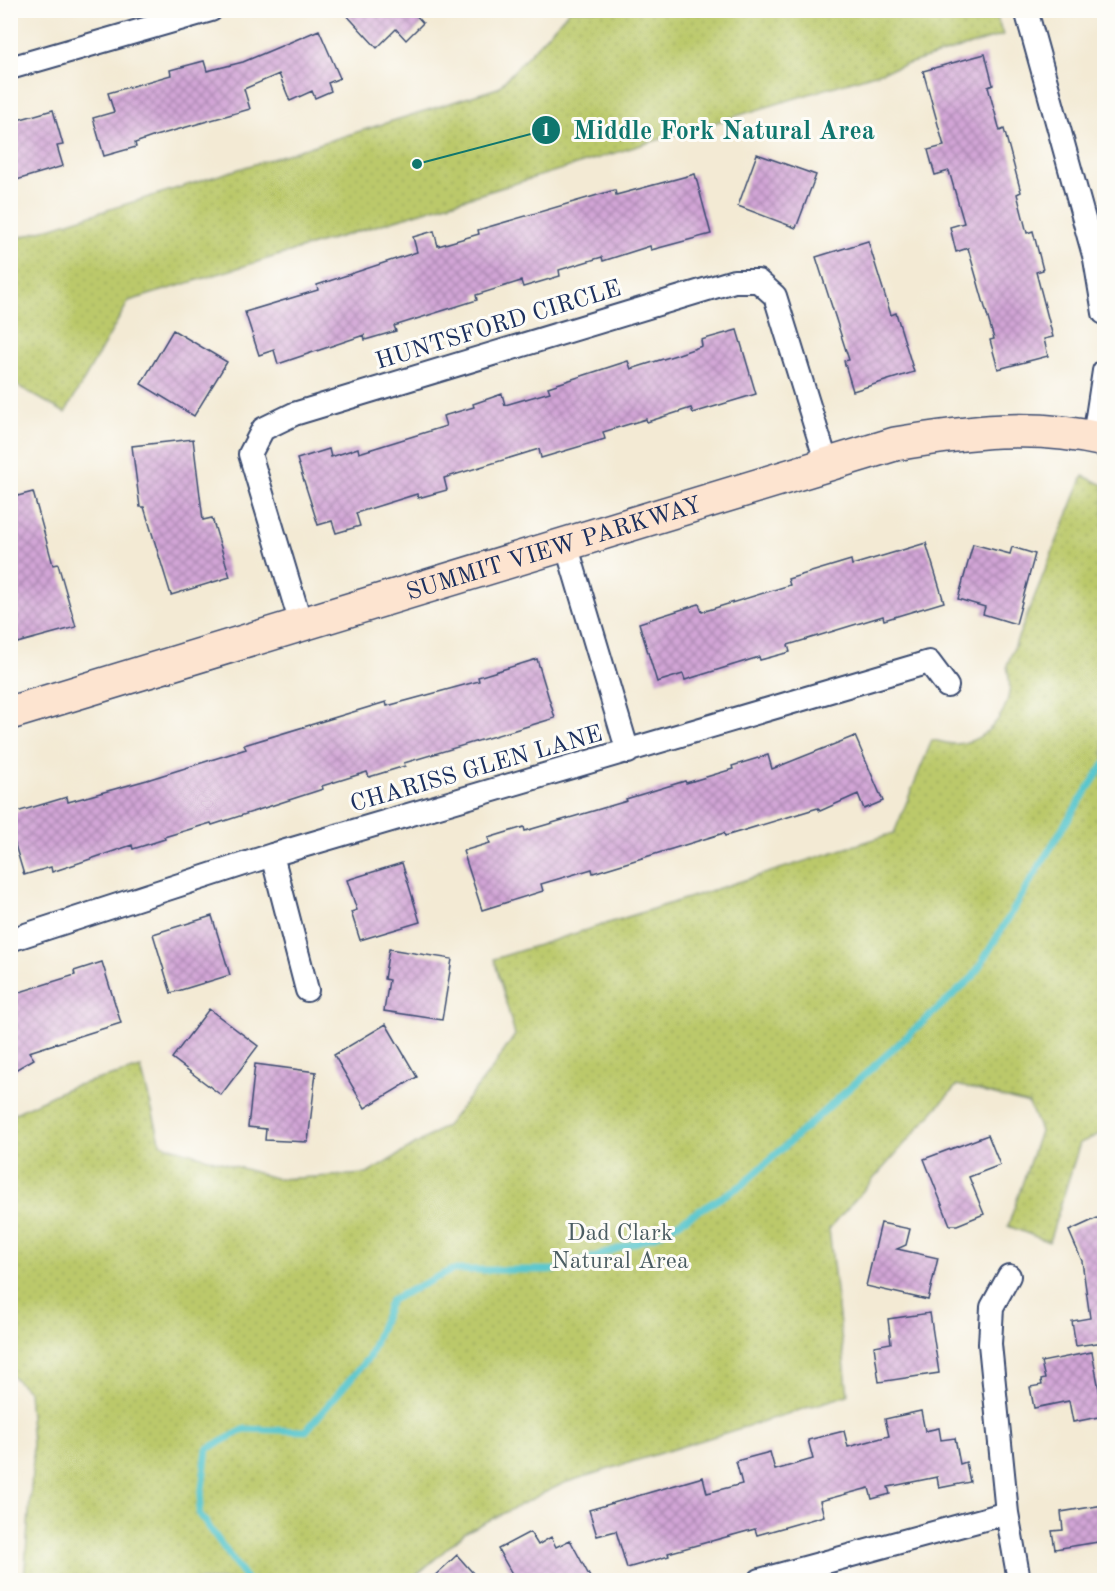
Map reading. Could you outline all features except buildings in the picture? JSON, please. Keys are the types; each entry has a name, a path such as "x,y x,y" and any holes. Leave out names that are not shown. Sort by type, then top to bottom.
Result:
{"street":[{"path":"10,68 211,10"},
{"path":"1026,10 1095,259 1104,313"},
{"name":"HUNTSFORD CIRCLE","path":"301,624 250,454 263,429 305,411 734,280 758,281 775,296 827,464"},
{"path":"1099,438 1104,371"},
{"name":"SUMMIT VIEW PARKWAY","path":"10,712 895,444 975,431 1015,429 1099,438"},
{"path":"566,544 628,752"},
{"name":"CHARISS GLEN LANE","path":"10,940 273,855 929,662 947,686"},
{"path":"273,855 307,990"},
{"path":"1009,1276 992,1307 990,1344 1007,1513 1019,1581"},
{"path":"760,1581 1007,1513"}],"green space":[{"path":"570,10 995,11 1003,35 129,301 65,413 11,382 11,240 498,88"},
{"name":"Dad Clark Natural Area","path":"1083,476 1104,485 1104,1132 1080,1143 1049,1242 1008,1226 1040,1131 1029,1104 957,1085 829,1229 848,1395 564,1483 466,1532 411,1580 24,1580 33,1459 28,1391 11,1375 10,1287 13,1283 10,1267 11,1115 70,1087 141,1068 161,1144 278,1179 367,1174 446,1126 492,1069 515,1035 494,959 894,833 932,740 955,744 975,739 991,728 1003,711 1010,690 1007,665"}],"waterway":[{"path":"247,1580 199,1513 207,1449 245,1429 306,1431 369,1357 391,1300 452,1270 555,1270 658,1235 742,1185 973,977 1063,827 1104,764"}],"place":[{"name":"Middle Fork Natural Area","path":"417,164"}]}
